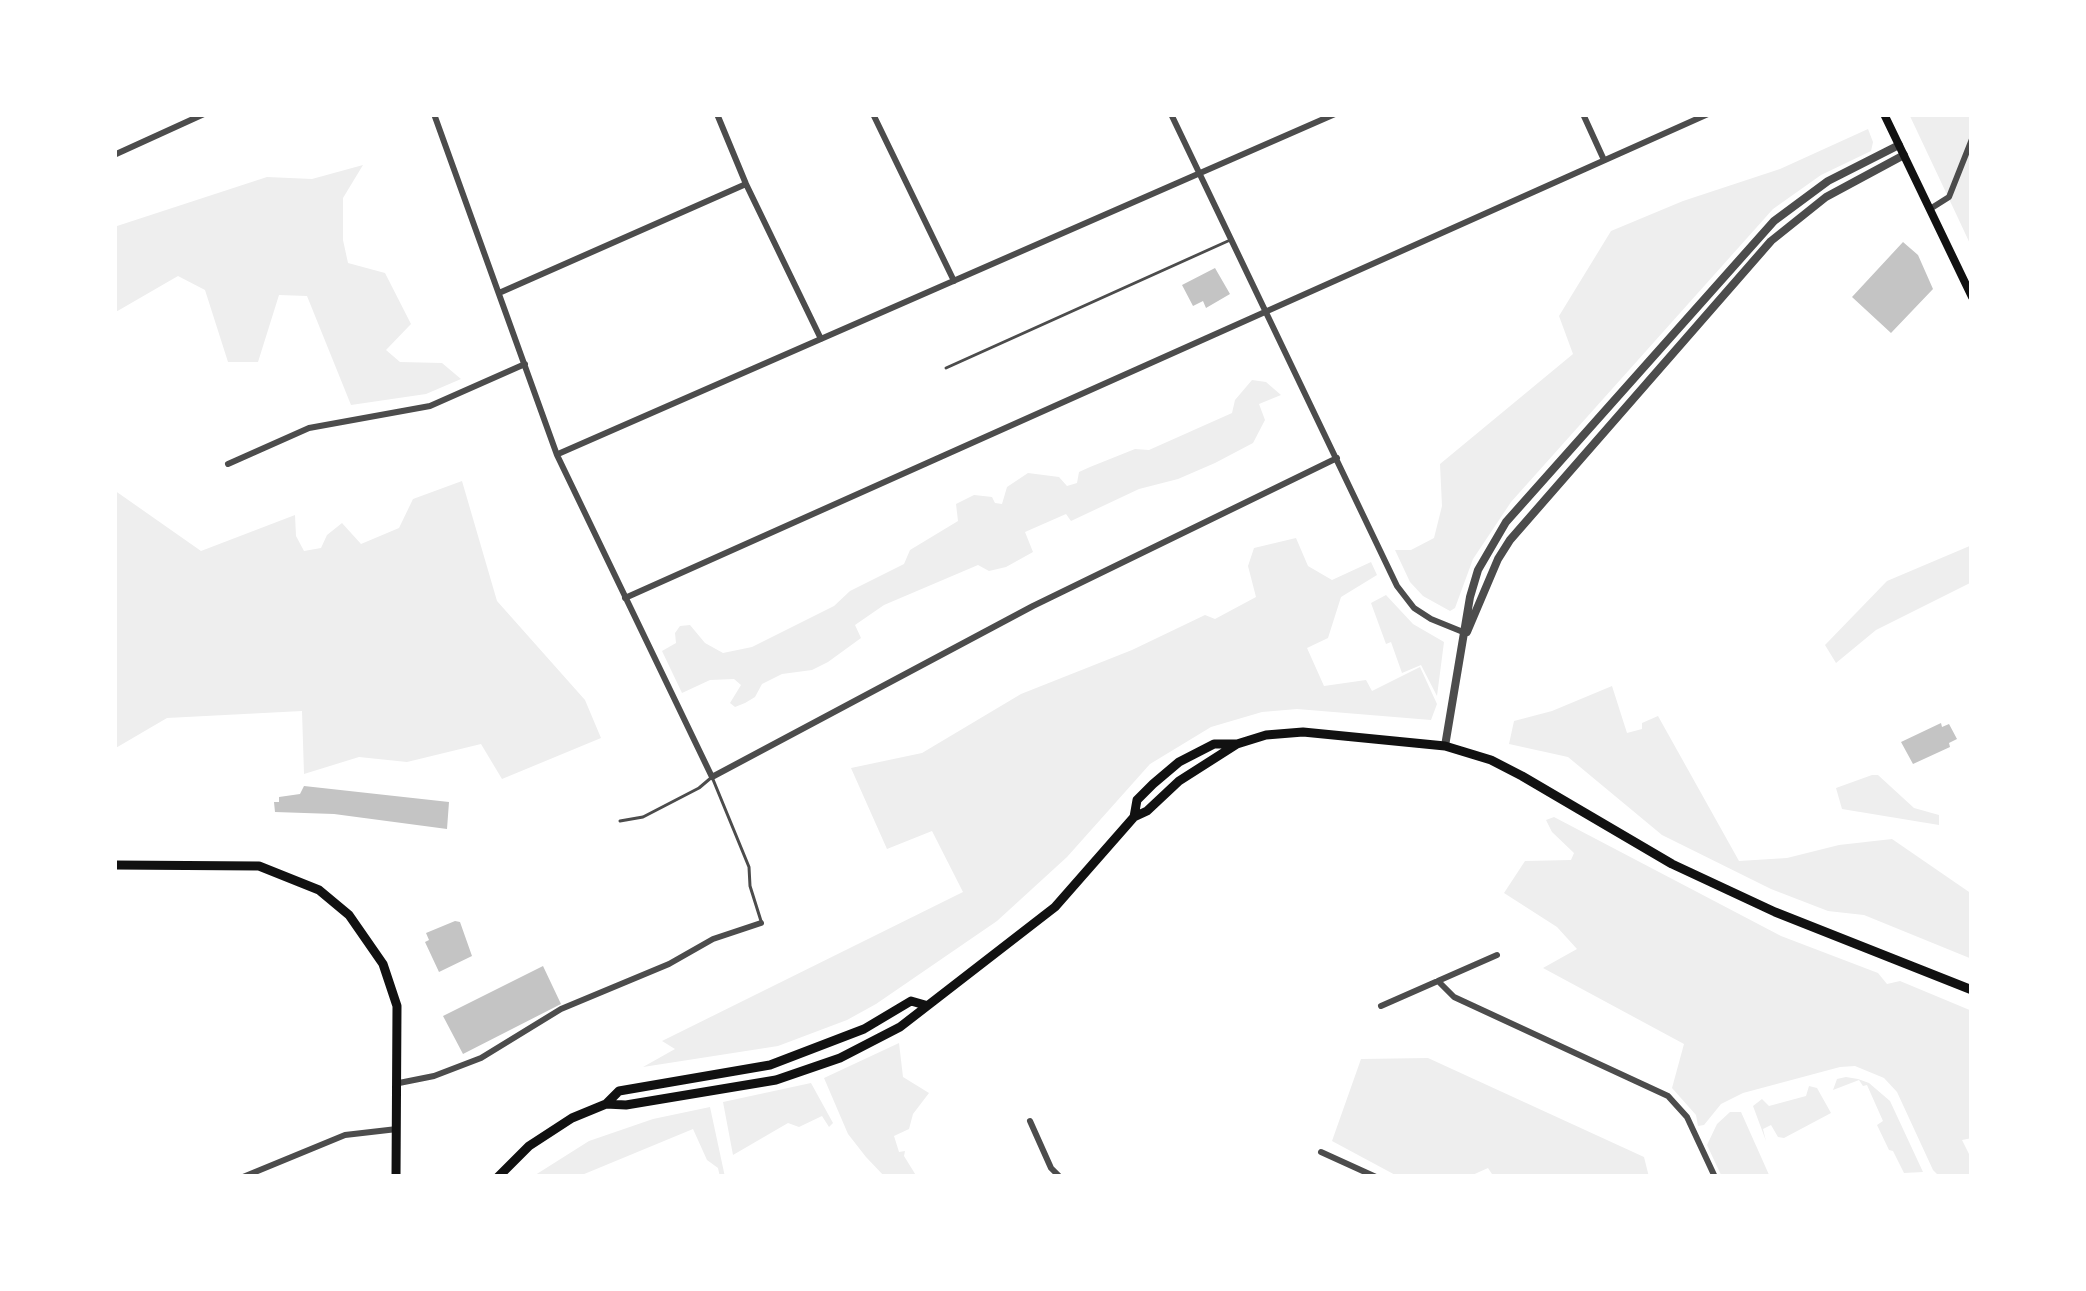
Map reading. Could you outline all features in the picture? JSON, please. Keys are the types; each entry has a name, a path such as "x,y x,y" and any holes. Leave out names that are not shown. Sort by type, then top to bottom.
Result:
{"main road":[{"path":"1884,114 1972,297"},
{"path":"606,1103 626,1105 776,1080 877,1040 919,1016 925,1005 1055,907 1134,817 1137,800 1179,762 1214,743 1237,744 1266,735 1303,732 1445,746 1491,760 1672,864 1775,912 1972,990"},
{"path":"114,865 259,866 297,878 335,902 374,946 392,987 399,1026 396,1177"},
{"path":"498,1177 529,1146 606,1103 619,1090 752,1070 807,1054 864,1029 911,1001 925,1005"}],"street":[{"path":"114,151 204,114"},
{"path":"434,114 557,455 712,777 1017,615 1337,458"},
{"path":"717,114 821,339"},
{"path":"873,114 954,281"},
{"path":"1171,114 1405,597 1430,620 1467,633"},
{"path":"557,455 1335,114"},
{"path":"1582,114 1604,160"},
{"path":"625,598 1708,114"},
{"path":"1930,209 1949,197 1972,139"},
{"path":"1445,746 1467,633 1465,616 1478,569 1506,522 1774,221 1828,181 1902,150"},
{"path":"500,293 746,184"},
{"path":"228,464 309,428 430,406 525,364"},
{"path":"399,1082 434,1076 481,1058 561,1010 669,964 713,939 761,922"},
{"path":"1381,1006 1497,955"},
{"path":"1438,981 1454,997 1668,1096 1687,1117 1715,1177"},
{"path":"1030,1121 1060,1177"},
{"path":"243,1177 345,1135 398,1129"},
{"path":"1321,1152 1376,1177"}],"lane":[{"path":"946,368 1233,238"},
{"path":"620,821 643,817 712,777 749,866 761,922"}],"shaded area":[{"path":"1909,114 1972,114 1972,248 1958,218"},
{"path":"1868,129 1871,151 1821,175 1773,209 1511,502 1473,559 1455,608 1450,611 1423,596 1410,582 1395,550 1411,550 1434,538 1442,506 1440,464 1573,354 1559,316 1611,231 1780,169"},
{"path":"363,165 343,198 343,240 348,263 385,273 411,324 386,350 400,362 442,363 461,379 426,394 351,405 307,296 279,295 258,362 228,362 205,290 178,276 114,313 114,227 267,177 312,179"},
{"path":"1252,380 1266,382 1281,395 1259,404 1265,420 1253,443 1071,521 1066,514 1025,532 1033,552 1006,567 989,571 978,565 884,605 855,625 861,638 828,662 812,670 782,674 762,684 745,703 735,707 730,703 741,685 734,679 710,680 682,693 662,651 676,643 680,626 690,625 705,643 723,653 752,647 904,564 910,550 958,521 956,504 974,495 992,497 1002,504 1007,487 1028,473 1059,477 1067,486 1077,483 1079,472 1090,467 1135,449 1149,450 1232,413 1235,400"},
{"path":"462,481 497,601 585,700 601,738 502,779 481,744 407,762 359,757 304,774 302,711 167,718 114,749 114,490 201,551 295,515 296,536 304,551 321,548 327,535 342,523 361,544 399,528 413,499"},
{"path":"1296,538 1308,566 1332,580 1371,562 1377,575 1341,597 1328,638 1307,648 1324,686 1366,680 1372,691 1420,667 1437,704 1431,720 1297,709 1262,712 1211,727 1150,764 1067,857 997,921 876,1004 778,1046 643,1067 675,1049 662,1041 963,892 932,831 887,849 851,768 922,753 1021,694 1205,615 1215,619 1256,597 1248,566 1254,548"},
{"path":"1972,545 1972,582 1876,630 1836,663 1825,645 1887,581"},
{"path":"1386,595 1413,624 1444,642 1437,696 1421,665 1402,673 1391,642 1386,644 1371,603"},
{"path":"1612,686 1627,733 1642,729 1642,723 1658,716 1739,861 1787,858 1892,839 1972,894 1972,959 1864,915 1828,911 1771,889 1662,835 1568,757 1509,744 1514,721"},
{"path":"1878,775 1914,808 1939,815 1939,825 1842,809 1836,788"},
{"path":"1554,817 1781,936 1878,973 1887,984 1900,981 1972,1011 1972,1138 1962,1140 1972,1160 1972,1177 1940,1177 1897,1092 1884,1078 1855,1066 1743,1093 1721,1104 1698,1126 1696,1115 1672,1088 1684,1044 1543,968 1577,949 1557,927 1504,893 1525,861 1571,860 1574,853 1546,820"},
{"path":"899,1043 903,1077 929,1093 913,1114 909,1129 894,1136 917,1177 885,1177 866,1157 848,1134 824,1078"},
{"path":"1428,1058 1644,1157 1649,1177 1494,1177 1488,1168 1468,1177 1399,1177 1332,1141 1361,1059"},
{"path":"1837,1079 1858,1079 1869,1083 1890,1101 1923,1172 1904,1173 1889,1150 1877,1125 1883,1121 1867,1085 1859,1080 1833,1090"},
{"path":"811,1083 833,1123 829,1127 822,1116 799,1127 788,1123 733,1155 723,1102"},
{"path":"1809,1086 1817,1088 1831,1113 1784,1138 1771,1125 1763,1129 1766,1141 1753,1106 1762,1099 1769,1106 1806,1096"},
{"path":"710,1107 725,1177 707,1160 693,1129 577,1177 532,1177 589,1141 653,1119"},
{"path":"1730,1112 1741,1112 1770,1177 1722,1177 1707,1145 1717,1124"}],"building":[{"path":"1903,242 1918,255 1933,289 1891,333 1852,297"},
{"path":"1215,268 1230,294 1206,308 1203,301 1193,306 1182,285"},
{"path":"1941,723 1942,727 1949,724 1957,739 1913,764 1901,742"},
{"path":"304,786 449,802 447,829 334,814 275,812 279,797 300,794"},
{"path":"460,922 472,956 439,972 425,942 429,940 426,933"},
{"path":"543,966 561,1004 463,1054 443,1016"}]}
